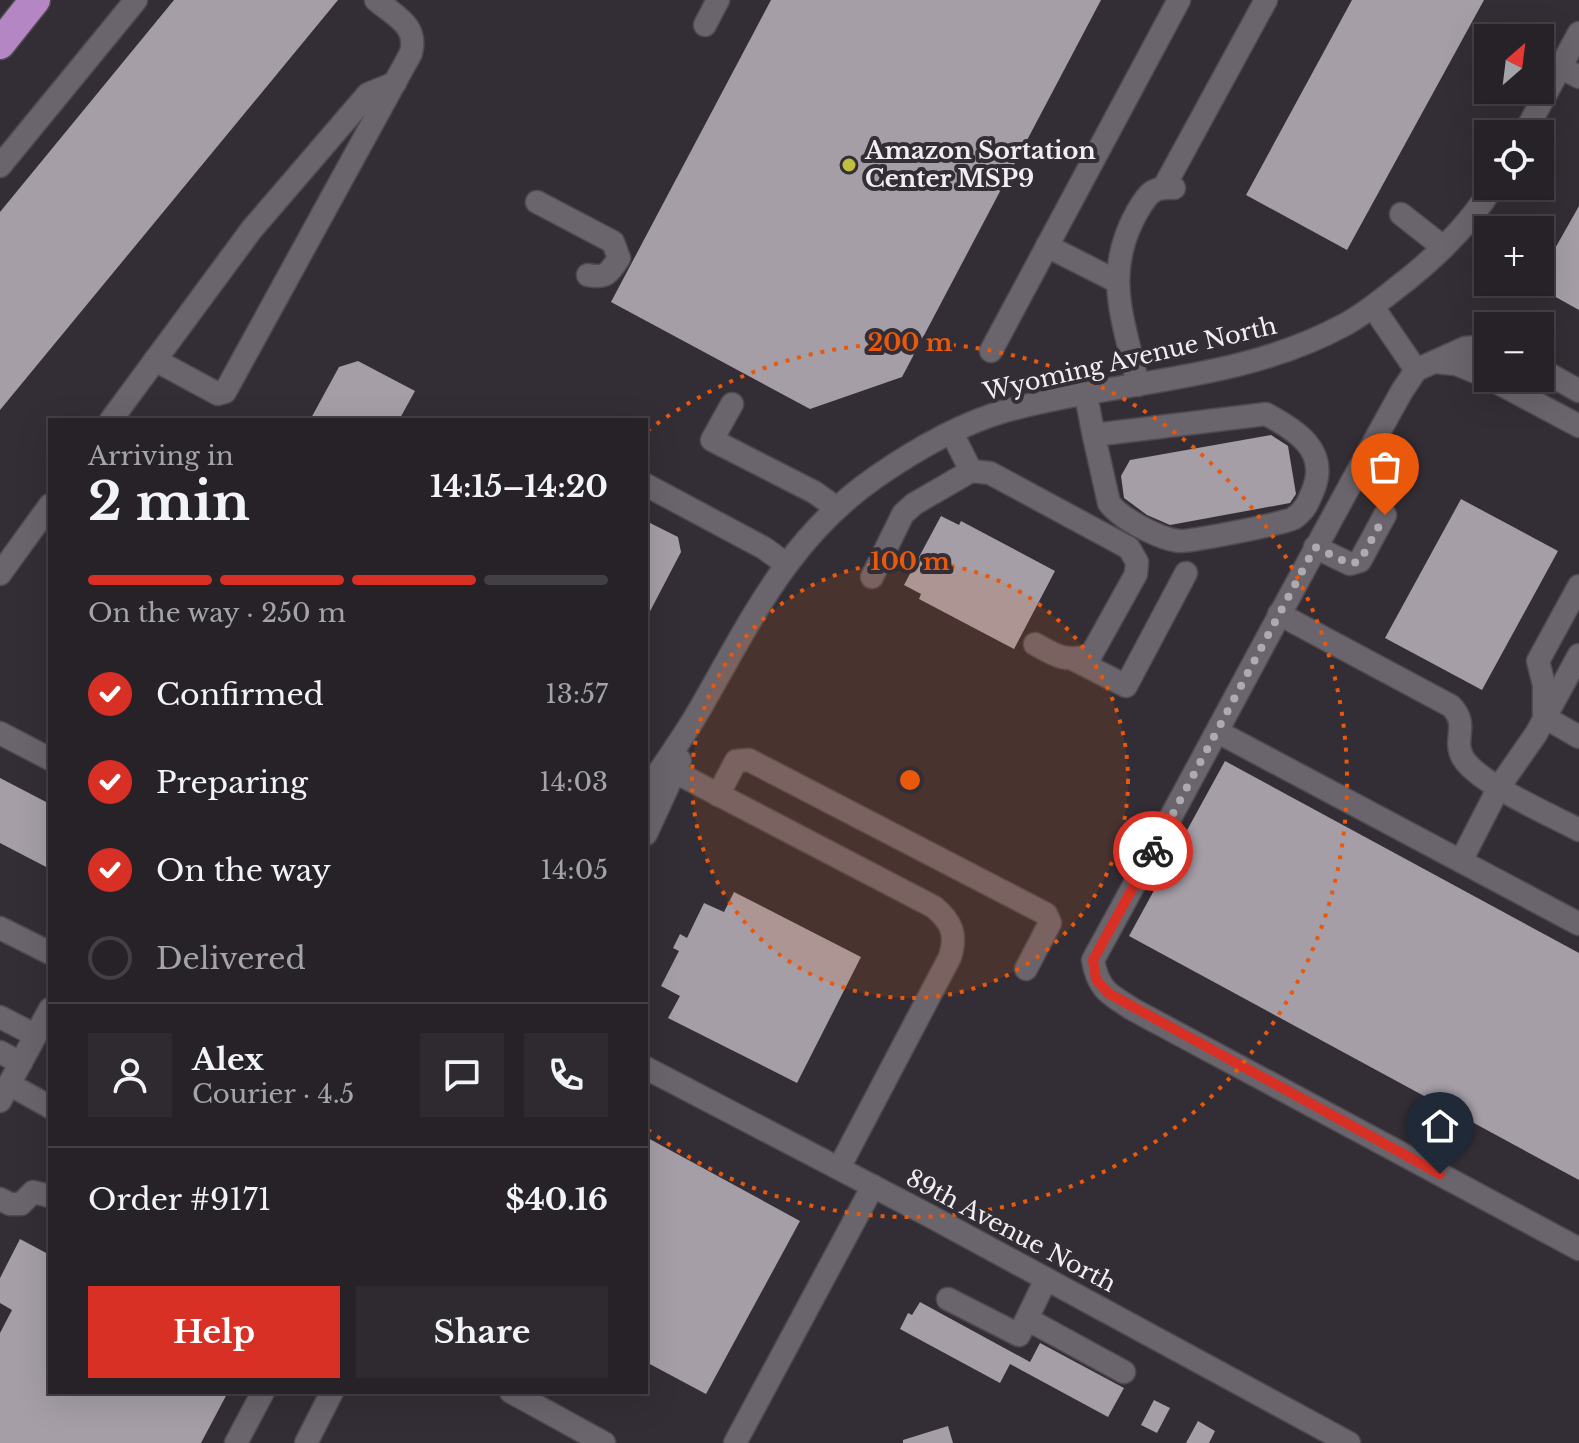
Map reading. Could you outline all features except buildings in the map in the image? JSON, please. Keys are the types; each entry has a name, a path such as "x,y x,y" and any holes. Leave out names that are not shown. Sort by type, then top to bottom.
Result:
{"highway":[{"path":"0,44 35,0"}],"street":[{"path":"0,166 136,0"},
{"path":"155,360 218,394 225,392 411,53 414,41 412,31 376,0"},
{"path":"705,25 718,0"},
{"path":"991,351 1179,0"},
{"path":"1138,385 1116,281 1125,235 1148,193 1169,188 1266,0"},
{"path":"1534,120 1570,72 1579,33"},
{"path":"112,418 261,218 368,94 395,83"},
{"name":"Wyoming Avenue North","path":"648,788 703,704 766,592 786,564 837,508 875,478 952,433 1003,412 1254,362 1300,346 1345,325 1373,307 1443,247 1482,200"},
{"path":"537,202 613,242 619,258 610,273 600,277 588,275"},
{"path":"1401,214 1443,247"},
{"path":"1047,246 1116,281"},
{"path":"1373,307 1426,366"},
{"path":"1474,347 1465,348 1426,366 1315,547 1093,960 1096,979 1108,993 1134,1010 1579,1249"},
{"path":"1426,366 1456,364 1474,372"},
{"path":"1554,377 1579,391"},
{"path":"1515,392 1579,426"},
{"path":"1086,395 1093,432 1109,503 1116,513 1148,530 1179,541 1292,520 1307,506 1320,473 1309,444 1266,414 1102,434 1093,432"},
{"path":"732,404 712,440 814,492 837,508"},
{"path":"952,433 971,471"},
{"path":"872,577 903,514 914,504 971,471 990,473 1129,548 1137,562 1136,574 1091,655 1075,660"},
{"path":"648,486 764,548 786,564"},
{"path":"0,574 48,508"},
{"path":"1315,547 1350,564 1360,561 1385,515"},
{"path":"1035,644 1059,658 1075,660 1126,686 1186,573"},
{"path":"1544,717 1544,685 1538,661 1579,586"},
{"path":"1279,614 1451,706 1461,722 1459,739 1463,757 1471,767 1499,787 1579,830"},
{"path":"1461,861 1499,787 1536,734 1579,655"},
{"name":"Wyoming Avenue North","path":"648,830 703,704"},
{"path":"1544,717 1579,737"},
{"path":"1218,732 1579,924"},
{"path":"0,733 48,758"},
{"path":"718,795 736,761 749,760 1046,914 1050,923 1026,969"},
{"path":"675,772 934,907 946,917 953,930 954,944 950,957 839,1168"},
{"path":"0,928 48,952"},
{"path":"48,1012 4,1092 48,1106"},
{"path":"0,1017 35,1035"},
{"path":"0,1052 21,1063"},
{"name":"89th Avenue North","path":"648,1069 873,1186 1349,1443"},
{"path":"735,1443 873,1186"},
{"path":"3,1208 21,1204 33,1192 48,1195"},
{"path":"948,1299 1019,1335 1046,1279"},
{"path":"1027,1319 1124,1372"},
{"path":"236,1443 262,1394"},
{"path":"306,1443 331,1394"},
{"path":"515,1394 604,1443"}],"way so far":[{"path":"1153,851 1315,547 1350,564 1360,561 1385,515"}],"place":[{"name":"Amazon Sortation Center MSP9","path":"849,165"}],"route":[{"path":"1153,851 1093,960 1096,979 1108,993 1134,1010 1440,1174"}]}
